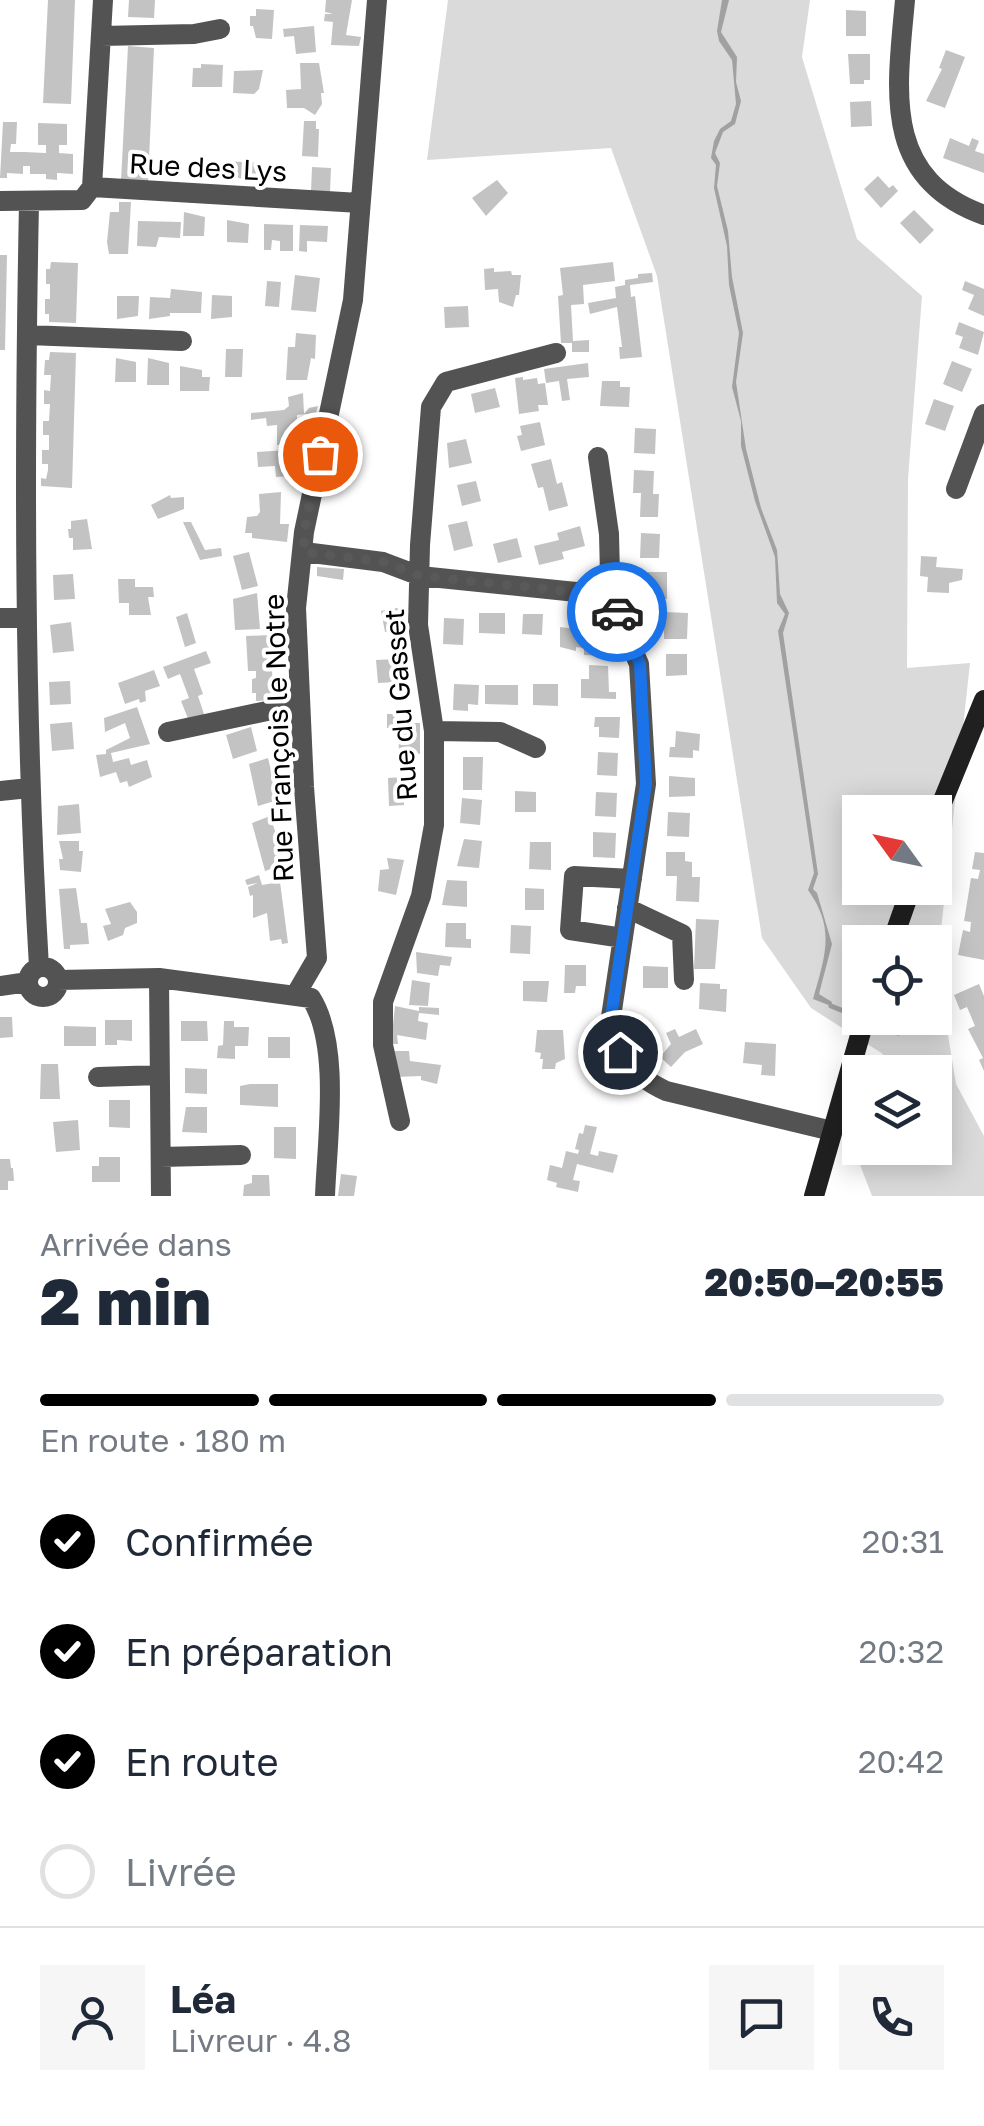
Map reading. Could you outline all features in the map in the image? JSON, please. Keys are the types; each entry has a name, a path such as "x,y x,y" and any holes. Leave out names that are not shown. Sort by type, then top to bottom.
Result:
{"street":[{"path":"92,187 103,0"},
{"name":"Rue François le Notre","path":"294,994 317,958 296,608 304,532 353,300 377,0"},
{"path":"905,0 899,63 901,128 932,187 957,205 984,215"},
{"path":"101,36 194,34 220,29"},
{"name":"Rue des Lys","path":"0,201 82,200 92,187 360,203"},
{"path":"29,203 25,618 33,974"},
{"path":"28,335 182,341"},
{"name":"Rue du Gasset","path":"400,1120 383,1045 384,1002 421,896 434,825 434,732 418,625 432,407 446,382 556,353"},
{"path":"956,489 984,414"},
{"path":"597,600 610,574 609,534 598,457"},
{"path":"304,552 383,562 420,576 586,593 616,612 640,664 646,784 611,1017 620,1052 641,1079 666,1091 832,1131"},
{"path":"0,618 25,618"},
{"path":"945,795 984,700"},
{"path":"168,732 300,704"},
{"path":"434,732 500,732 536,748"},
{"path":"0,791 28,788"},
{"path":"623,938 570,930 574,876 632,879"},
{"path":"627,908 682,934 684,980"},
{"path":"0,986 54,970 58,980 160,978 312,998 322,1016 329,1055 325,1196"},
{"path":"160,978 161,1196"},
{"path":"814,1196 860,1035"},
{"path":"98,1077 160,1074"},
{"path":"161,1157 241,1155"}],"shaded area":[{"path":"448,0 810,0 802,57 857,239 922,296 908,479 907,668 970,663 952,829 952,795 842,795 842,905 944,905 942,925 842,925 842,1028 811,1008 762,938 657,276 611,148 427,160"},
{"path":"722,0 729,0 721,32 737,57 736,82 741,101 735,124 723,132 715,153 720,163 717,186 743,333 736,382 746,449 777,550 780,594 789,613 783,633 818,874 813,889 832,944 819,994 832,1002 831,1006 813,999 826,943 822,917 808,890 814,873 778,631 785,614 777,603 775,557 741,446 741,421 732,387 739,333 714,188 716,165 711,158 714,141 720,129 731,121 736,104 732,60 717,31"},
{"path":"853,1035 948,1035 951,1055 883,1055"},
{"path":"952,1059 956,1084 984,1136 984,1196 872,1196 860,1165 952,1165"}],"building":[{"path":"48,0 75,0 71,104 43,103"},
{"path":"129,0 155,0 154,18 128,17"},
{"path":"326,0 352,0 346,35 361,37 359,46 331,45 333,22 324,21 325,14 333,14 325,12"},
{"path":"256,9 274,10 272,39 256,38 250,16 256,16"},
{"path":"846,10 866,11 866,36 846,36"},
{"path":"314,26 316,52 296,54 294,36 284,37 283,29"},
{"path":"128,46 154,48 148,182 121,181"},
{"path":"946,50 965,57 945,108 926,101 942,69 939,68"},
{"path":"848,54 870,54 870,80 850,84"},
{"path":"300,63 319,63 324,93 315,115 304,108 287,108 286,90 301,89"},
{"path":"201,64 223,65 222,87 192,87 193,68 201,68"},
{"path":"263,70 254,94 233,93 234,71"},
{"path":"871,101 872,126 851,127 850,102"},
{"path":"304,121 316,121 318,157 302,156"},
{"path":"3,122 17,122 16,144 11,144 10,152 46,153 46,145 38,145 38,123 67,124 67,145 59,145 59,153 73,154 73,174 57,173 57,180 46,179 46,174 30,174 30,166 23,166 23,174 7,173 7,178 0,178"},
{"path":"950,138 969,146 972,138 979,141 975,151 984,154 984,173 943,158"},
{"path":"225,161 263,163 262,184 224,174"},
{"path":"312,167 331,168 330,192 311,191"},
{"path":"878,176 898,191 881,208 864,189"},
{"path":"497,180 508,193 486,216 472,198"},
{"path":"119,202 131,202 128,254 109,254 110,212 119,212"},
{"path":"914,210 934,230 920,244 900,223"},
{"path":"184,212 205,217 204,236 183,236"},
{"path":"227,220 249,224 248,243 227,242"},
{"path":"138,221 181,222 180,238 159,237 156,247 137,246"},
{"path":"264,224 293,225 293,251 280,251 280,241 272,240 271,250 264,250"},
{"path":"300,225 328,226 327,242 307,241 307,252 299,251"},
{"path":"0,255 7,255 5,350 0,350"},
{"path":"51,262 78,263 76,323 49,322 49,314 45,314 45,299 50,299 46,269 50,269"},
{"path":"613,262 615,281 583,285 584,304 571,305 573,341 589,340 589,352 572,352 572,343 561,343 560,268"},
{"path":"494,268 494,272 521,275 513,307 499,302 498,289 485,290 484,269"},
{"path":"652,273 653,282 630,285 631,297 635,296 642,357 620,359 617,307 590,314 588,303 616,298 615,287 625,285 625,280"},
{"path":"295,275 320,278 316,312 291,310"},
{"path":"267,281 281,282 279,307 265,306"},
{"path":"965,281 984,289 984,316 968,309 974,295 962,290"},
{"path":"171,289 202,292 201,313 170,313 149,319 150,297 170,298"},
{"path":"212,295 232,296 232,317 211,319"},
{"path":"117,296 139,296 138,316 117,319"},
{"path":"468,306 469,327 445,328 444,307"},
{"path":"959,322 984,332 978,355 959,348 963,337 955,334"},
{"path":"296,333 316,335 315,359 311,358 307,380 286,380 288,347 295,347"},
{"path":"226,349 243,349 242,377 225,377"},
{"path":"50,352 76,353 72,488 41,486 41,478 46,479 48,470 48,464 42,464 42,450 49,450 49,435 43,435 43,421 49,421 50,404 44,404 44,390 50,391 51,375 44,375"},
{"path":"116,358 136,362 136,382 115,382"},
{"path":"148,358 169,363 169,385 147,385"},
{"path":"952,361 972,369 962,392 943,384"},
{"path":"588,363 589,377 567,379 570,400 562,401 559,381 546,383 544,369"},
{"path":"180,366 202,370 202,377 210,377 209,391 180,391"},
{"path":"515,378 545,383 548,405 538,405 539,411 519,414"},
{"path":"602,381 620,381 620,387 630,387 629,407 600,406"},
{"path":"495,388 500,407 475,413 471,394"},
{"path":"303,393 304,414 318,406 316,413 297,415 297,445 277,445 277,425 267,426 266,418 251,420 251,413 284,410 289,406 288,397"},
{"path":"934,399 954,406 945,431 925,424"},
{"path":"540,422 545,445 521,451 517,436 522,435 520,426"},
{"path":"635,428 656,429 655,454 634,453"},
{"path":"466,439 472,463 449,468 447,443"},
{"path":"287,450 289,476 276,477 275,466 258,467 257,452"},
{"path":"551,459 568,506 549,511 531,464"},
{"path":"634,470 654,471 658,517 640,517 641,493 633,493"},
{"path":"476,481 481,501 462,506 457,485"},
{"path":"281,492 280,524 289,524 287,542 252,538 252,533 245,533 247,517 260,512 259,494"},
{"path":"170,495 184,497 184,509 158,519 151,505"},
{"path":"87,519 92,549 73,550 68,529 71,521"},
{"path":"467,521 473,546 454,551 448,525"},
{"path":"183,522 191,522 205,550 221,548 222,556 200,560"},
{"path":"580,526 585,546 562,552 564,559 539,565 534,546 559,540 557,533"},
{"path":"641,533 660,534 659,558 640,558"},
{"path":"517,538 522,557 498,563 493,544"},
{"path":"249,552 258,586 242,590 233,556"},
{"path":"921,556 937,557 936,567 963,569 962,580 949,583 949,593 927,592 928,577 920,576"},
{"path":"317,567 344,569 343,580 317,576"},
{"path":"648,572 667,572 667,599 647,598"},
{"path":"73,574 75,599 54,600 53,575"},
{"path":"118,579 135,579 135,587 153,587 154,597 148,597 151,615 129,615 129,603 119,603"},
{"path":"257,593 260,629 235,630 233,599"},
{"path":"402,607 403,629 385,632 381,611"},
{"path":"664,612 688,613 687,639 664,639"},
{"path":"187,613 196,643 185,647 176,617"},
{"path":"479,613 505,613 505,634 479,633"},
{"path":"523,614 543,614 542,635 522,634"},
{"path":"444,618 464,619 463,645 443,644"},
{"path":"71,622 74,651 53,653 50,625"},
{"path":"560,627 610,633 608,656 584,655 584,648 576,647 576,651 560,647"},
{"path":"271,635 273,700 256,701 252,679 256,678 256,671 248,671 246,636"},
{"path":"206,651 211,663 194,669 203,694 198,696 205,717 189,721 181,701 189,698 180,674 168,679 163,667"},
{"path":"666,654 687,654 687,675 666,676"},
{"path":"397,659 397,682 378,683 376,660"},
{"path":"589,665 608,666 609,692 616,692 616,699 581,698 581,679 589,679"},
{"path":"154,670 160,686 145,691 146,701 125,704 118,683"},
{"path":"70,681 71,704 50,705 49,682"},
{"path":"454,684 479,685 478,705 468,704 468,711 453,710"},
{"path":"533,684 558,684 558,706 533,705"},
{"path":"485,685 518,685 518,705 485,704"},
{"path":"137,707 150,744 111,753 113,762 129,758 131,765 147,760 152,777 129,787 127,781 120,783 116,772 100,777 96,755 106,754 106,750 130,738 125,723 105,732 104,718"},
{"path":"387,714 402,714 402,723 420,723 420,754 399,751 398,728 387,728"},
{"path":"595,717 620,717 619,738 599,737"},
{"path":"72,722 74,749 52,751 50,724"},
{"path":"251,727 257,751 233,759 226,735"},
{"path":"676,731 700,734 699,751 693,750 693,758 669,757 670,747 675,747"},
{"path":"598,752 618,753 617,776 597,775"},
{"path":"463,757 483,757 482,790 463,790"},
{"path":"268,758 278,800 258,806 249,764"},
{"path":"669,776 695,778 695,796 669,797"},
{"path":"403,777 404,805 389,806 388,778"},
{"path":"515,791 536,792 536,812 515,812"},
{"path":"596,792 617,793 616,817 595,816"},
{"path":"462,798 482,800 480,825 460,823"},
{"path":"79,804 81,833 57,835 58,806"},
{"path":"668,812 690,813 689,837 667,836"},
{"path":"270,816 286,864 265,871 252,823"},
{"path":"593,832 616,833 615,858 593,857"},
{"path":"464,839 482,841 479,868 457,866"},
{"path":"59,841 79,841 79,851 83,851 81,872 60,870 59,859 63,859"},
{"path":"530,842 551,842 551,870 529,869"},
{"path":"666,852 685,852 685,861 692,862 692,877 700,877 699,902 676,901 677,876 666,876"},
{"path":"975,852 984,853 984,960 958,955 963,930 970,932 971,922 964,921 971,878 978,879 980,870 972,869"},
{"path":"387,858 404,860 396,895 378,891 380,870 389,869"},
{"path":"259,875 262,885 280,882 288,943 282,944 281,939 270,941 267,913 253,918 253,895 250,896 248,887 258,883 247,885 245,880"},
{"path":"447,880 467,881 467,907 442,905"},
{"path":"76,888 81,923 87,923 89,944 64,949 59,889"},
{"path":"525,888 544,889 544,910 525,910"},
{"path":"130,902 137,912 137,923 108,941 103,926 111,924 105,909"},
{"path":"696,919 719,920 715,969 694,969"},
{"path":"446,923 466,923 466,939 471,939 471,948 445,947"},
{"path":"511,925 531,926 530,954 510,953"},
{"path":"416,952 452,957 450,966 440,965 438,976 417,973"},
{"path":"565,965 586,965 586,986 576,986 575,993 564,993"},
{"path":"643,966 668,967 668,988 643,988"},
{"path":"412,980 430,983 428,1006 409,1005"},
{"path":"523,981 549,981 547,1002 523,1001"},
{"path":"700,983 720,984 720,989 727,989 726,1012 699,1009"},
{"path":"979,984 984,996 984,1071 979,1060 983,1058 968,1029 975,1026 967,1007 960,1010 954,995"},
{"path":"395,1006 419,1011 419,1007 439,1008 439,1015 419,1013 418,1021 428,1023 426,1040 397,1035 398,1044 391,1044"},
{"path":"0,1017 12,1017 13,1037 0,1038"},
{"path":"105,1020 132,1020 132,1041 117,1040 117,1045 105,1045"},
{"path":"181,1021 207,1021 208,1041 181,1041"},
{"path":"224,1021 234,1021 234,1027 249,1027 248,1046 235,1046 235,1059 217,1058 218,1046 223,1045"},
{"path":"64,1026 96,1027 96,1046 64,1046"},
{"path":"675,1029 679,1037 696,1029 703,1044 685,1052 671,1067 660,1057 671,1044 666,1033"},
{"path":"537,1030 563,1030 565,1059 556,1063 555,1069 542,1069 541,1053 535,1052"},
{"path":"268,1037 290,1037 290,1058 268,1058"},
{"path":"745,1042 776,1044 775,1076 761,1075 762,1065 743,1063"},
{"path":"395,1051 409,1051 410,1061 441,1065 437,1084 421,1080 421,1076 396,1077"},
{"path":"41,1064 58,1064 60,1099 40,1099"},
{"path":"185,1068 207,1069 207,1094 185,1093"},
{"path":"278,1084 278,1107 240,1105 240,1086"},
{"path":"109,1100 130,1100 130,1128 109,1127"},
{"path":"186,1107 207,1107 207,1133 182,1132"},
{"path":"78,1120 80,1150 56,1152 53,1122"},
{"path":"585,1125 597,1127 590,1154 598,1156 599,1151 618,1155 613,1173 577,1164 573,1180 580,1181 578,1192 556,1187 557,1183 547,1180 550,1165 562,1168 566,1151 578,1154 575,1149"},
{"path":"274,1127 296,1127 296,1159 274,1158"},
{"path":"99,1157 120,1157 120,1182 92,1182 92,1166 99,1166"},
{"path":"0,1159 10,1159 13,1168 14,1181 8,1181 8,1190 0,1190"},
{"path":"341,1174 357,1176 354,1196 338,1196"},
{"path":"252,1175 269,1175 270,1196 243,1196 244,1185 252,1183"}],"waterway":[{"path":"831,1006 842,1010"}],"way so far":[{"path":"320,454 304,532 304,552 383,562 420,576 586,593 617,612"}],"route":[{"path":"617,612 640,664 646,784 611,1017 620,1052"}]}
